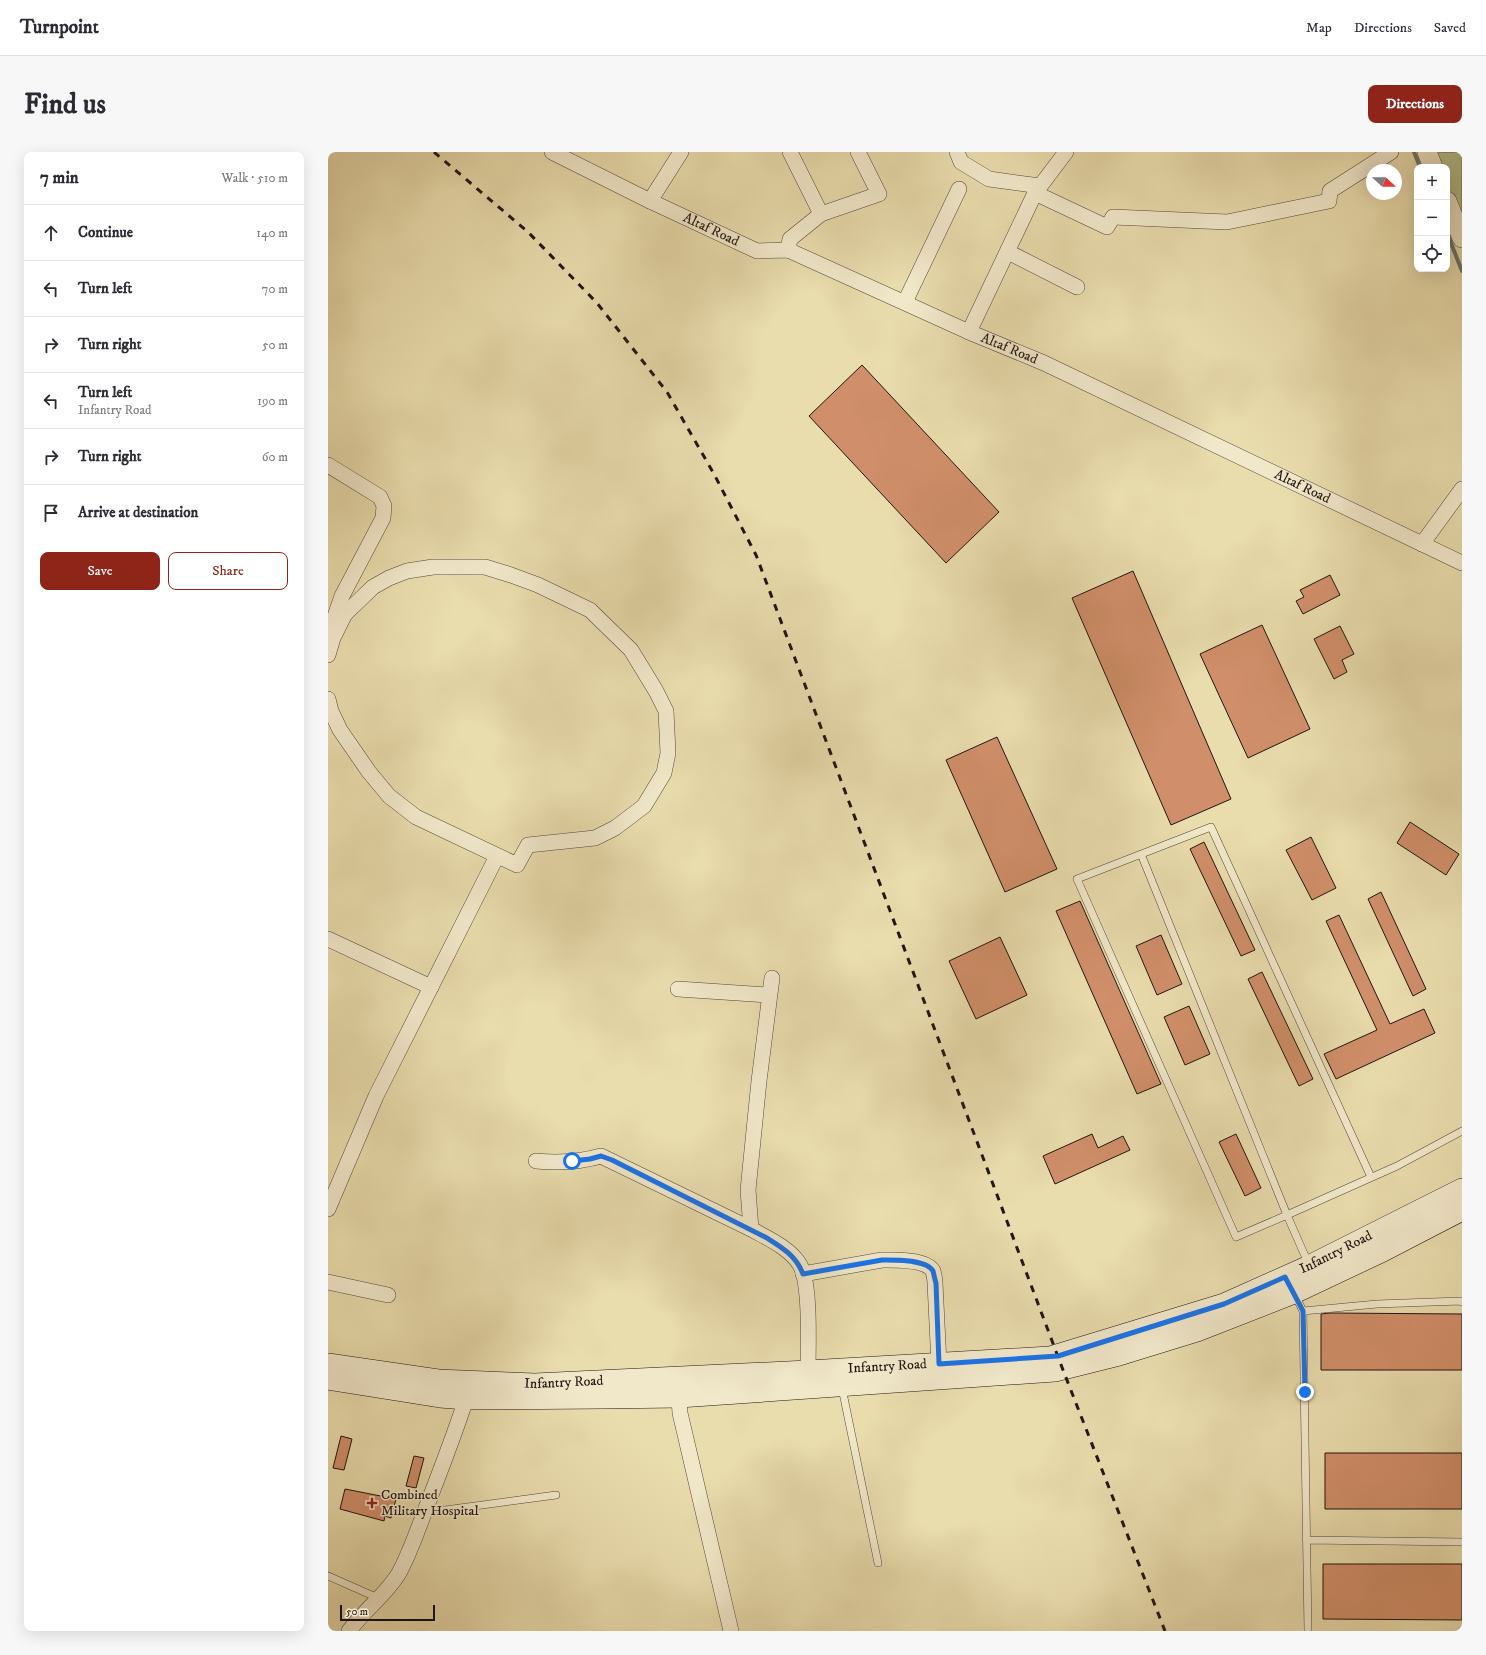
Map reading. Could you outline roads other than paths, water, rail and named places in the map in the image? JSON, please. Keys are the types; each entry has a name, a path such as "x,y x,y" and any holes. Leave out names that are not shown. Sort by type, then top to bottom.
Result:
{"main road":[{"name":"Infantry Road","path":"328,1364 425,1378 535,1384 808,1371 841,1378 1029,1374 1059,1370 1119,1355 1197,1331 1313,1274 1462,1189"},
{"name":"Infantry Road","path":"1313,1274 1383,1251 1462,1210"},
{"name":"Infantry Road","path":"328,1380 432,1396 466,1399 679,1397 841,1378 939,1364 1058,1356 1289,1285"}],"street":[{"name":"Altaf Road","path":"552,152 650,201 757,251 788,250 969,332 1044,363 1462,563"},
{"path":"650,201 681,152"},
{"path":"790,152 821,214"},
{"path":"788,250 790,239 821,214 879,194 858,152"},
{"path":"957,152 961,162 989,179 1037,190 1107,227 1113,217 1227,222 1329,201 1330,191 1391,152"},
{"path":"969,332 1037,190 1066,152"},
{"path":"1427,152 1432,164"},
{"path":"905,302 959,189"},
{"path":"1450,208 1462,238"},
{"path":"1008,252 1077,287"},
{"path":"328,465 380,497 384,506 383,518 342,596 328,648"},
{"path":"1422,544 1462,489"},
{"path":"328,648 345,614 373,587 389,578 407,571 433,567 457,566 485,568 511,574 590,610 631,650 656,691 666,711 668,753 664,773 644,806 615,828 595,838 528,845 517,865 416,817 389,796 369,772 340,730 331,711 328,699"},
{"path":"328,1209 376,1096 497,856"},
{"path":"328,940 431,987"},
{"path":"751,1229 748,1190 772,978"},
{"path":"678,989 769,995"},
{"path":"536,1161 572,1161 601,1156 751,1229 791,1254 800,1265 807,1296 808,1371"},
{"path":"803,1274 882,1260 911,1261 929,1267 933,1272 936,1283 939,1364"},
{"path":"328,1282 388,1295"},
{"path":"679,1397 680,1413 731,1631"},
{"path":"349,1631 400,1572 456,1431 466,1399"}],"lane":[{"path":"1371,1177 1211,827 1077,879 1236,1236 1397,1166 1462,1131"},
{"path":"1141,854 1287,1215 1313,1274"},
{"path":"1289,1285 1303,1311 1308,1631"},
{"path":"1303,1311 1378,1304 1462,1302"},
{"path":"841,1378 878,1563"},
{"path":"426,1509 445,1510 556,1495"},
{"path":"1306,1540 1462,1542"},
{"path":"328,1576 378,1598"}],"waterway":[{"path":"1414,152 1419,164"},
{"path":"1448,236 1462,271"}],"railway":[{"path":"434,152 528,232 597,303 667,392 714,474 756,555 1063,1370 1165,1631"}],"place":[{"name":"Combined Military Hospital","path":"372,1503"}]}
